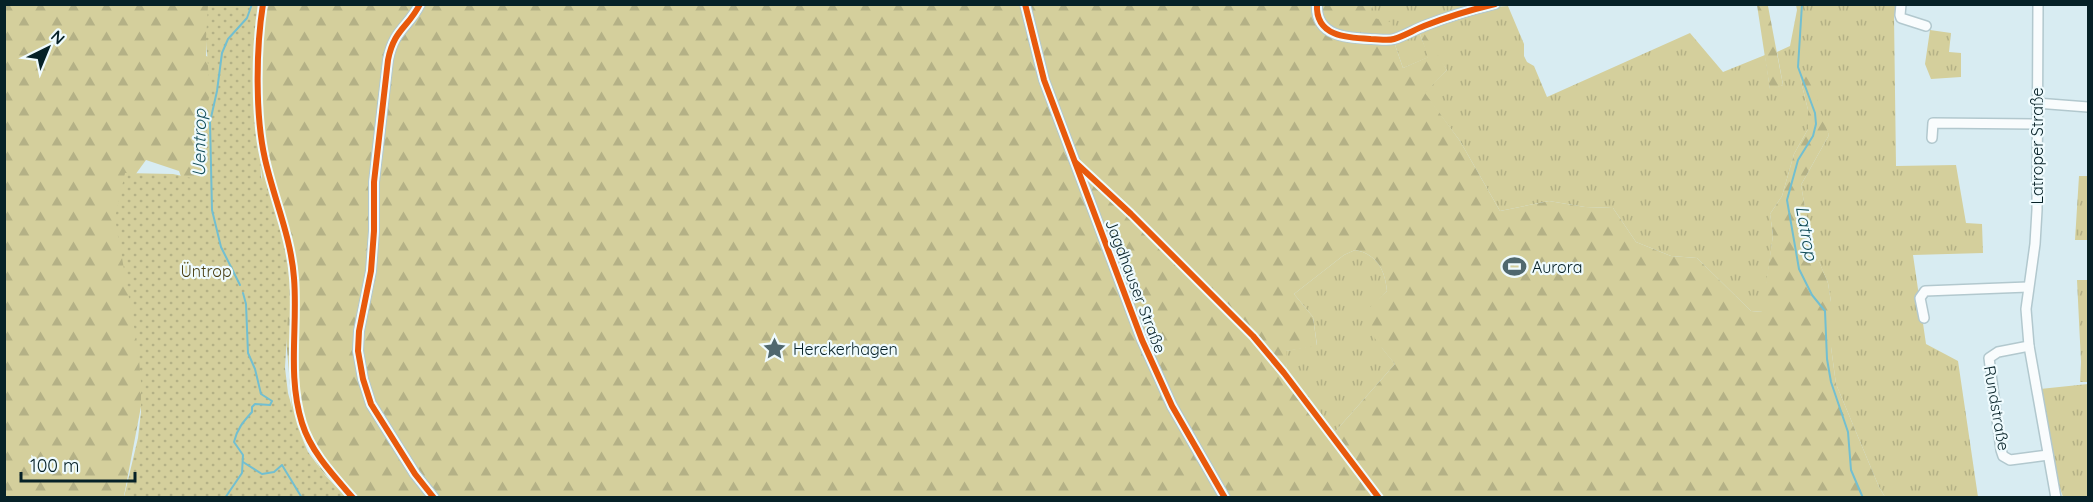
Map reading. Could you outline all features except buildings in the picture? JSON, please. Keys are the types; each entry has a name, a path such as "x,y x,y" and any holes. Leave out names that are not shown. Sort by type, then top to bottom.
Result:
{"street":[{"path":"420,4 398,32 390,49 388,60 374,182 374,231 370,271 359,331 358,351 363,379 371,404 415,474 434,498"},
{"name":"Jagdhauser Straße","path":"1025,4 1044,80 1137,330 1172,406 1225,498"},
{"path":"1317,4 1320,20 1334,34 1344,37 1390,40 1450,16 1495,4"},
{"path":"1901,4 1901,18 1926,26"},
{"name":"Latroper Straße","path":"2038,4 2036,244 2026,309 2029,346 2056,498"},
{"path":"2036,103 2088,108"},
{"path":"1932,138 1933,123 2037,124"},
{"path":"1924,318 1920,298 1928,290 2028,287"},
{"name":"Rundstraße","path":"2029,346 1998,352 1989,358 2001,450 2003,456 2010,460 2048,455"}],"green space":[{"path":"1491,4 1491,7 1508,6 1524,44 1524,56 1527,62 1534,66 1547,97 1690,33 1723,72 1765,55 1770,89 1783,85 1777,52 1790,46 1796,5 1898,5 1894,16 1896,166 1956,165 1966,223 1982,224 1983,253 1913,255 1926,344 1958,361 1978,497 1885,497 1879,487 1836,384 1831,347 1831,302 1828,283 1811,243 1801,185 1829,135 1800,77 1808,110 1808,129 1794,154 1782,196 1770,214 1773,235 1763,312 1751,311 1697,258 1671,256 1636,242 1613,208 1585,207 1549,201 1500,211 1460,141 1424,93 1447,70 1419,32 1429,57 1403,68 1393,39 1369,17 1372,5"},
{"path":"4,5 209,5 206,56 223,62 264,198 255,108 254,5 1372,5 1370,17 1391,22 1393,39 1403,68 1428,57 1419,31 1422,30 1447,70 1425,93 1460,141 1500,211 1549,201 1585,207 1613,208 1636,242 1671,256 1697,258 1751,311 1762,312 1773,235 1770,214 1782,196 1794,154 1808,129 1808,110 1800,77 1814,75 1818,105 1829,135 1801,185 1811,242 1828,283 1831,302 1831,347 1836,384 1885,497 348,497 321,470 293,422 282,288 199,227 179,171 146,160 127,186 143,396 124,496 128,497 5,497","holes":["1355,250 1363,252 1379,264 1387,291 1368,309 1366,318 1376,340 1395,364 1333,434 1287,375 1286,351 1317,346 1313,317 1294,294 1344,255"]},
{"name":"Üntrop","path":"208,5 259,5 257,35 261,177 273,204 284,243 290,281 285,368 288,393 297,426 308,452 325,475 346,497 124,497 138,438 141,382 138,349 115,218 125,173 173,174 205,181 207,108 210,92 206,39"},
{"path":"1757,5 1768,6 1783,85 1770,90"},
{"path":"1930,30 1951,33 1949,52 1961,53 1961,77 1931,79 1925,64"},
{"path":"2079,176 2088,176 2088,240 2075,240"},
{"path":"1355,250 1369,255 1382,270 1387,291 1374,304 1382,348 1395,364 1333,434 1287,375 1285,351 1317,345 1313,317 1294,294 1344,255"},
{"path":"2077,280 2088,280 2088,382 2080,382"},
{"path":"2088,384 2088,497 2063,497 2055,474 2040,389"}],"waterway":[{"name":"Uentrop","path":"240,285 221,247 212,210 210,122 222,53 228,39 247,18 252,4"},
{"name":"Latrop","path":"1802,4 1798,67 1815,113 1816,124 1813,136 1798,160 1787,200 1799,269 1812,295 1825,311 1827,359 1831,382 1848,432 1851,470 1863,498"},
{"name":"Uentrop","path":"225,498 242,473 243,455 234,442 239,429 255,404 270,405 272,401 261,394 255,369 248,353 246,304 243,293"},
{"path":"243,462 262,474 274,472 282,465 302,498"}],"cycle path":[{"path":"263,4 258,61 259,122 265,159 292,263 295,296 294,369 298,405 302,423 311,444 323,463 353,498"},
{"path":"420,4 398,35 388,60 374,182 371,271 359,331 358,351 363,379 371,404 415,474 434,498"},
{"path":"1025,4 1044,80 1142,340 1172,406 1225,498"},
{"path":"1317,4 1321,23 1335,34 1353,38 1386,40 1398,38 1424,26 1495,4"},
{"path":"1076,163 1131,214 1253,336 1379,498"}],"place":[{"name":"Aurora","path":"1514,267"},
{"name":"Herckerhagen","path":"775,349"}]}
